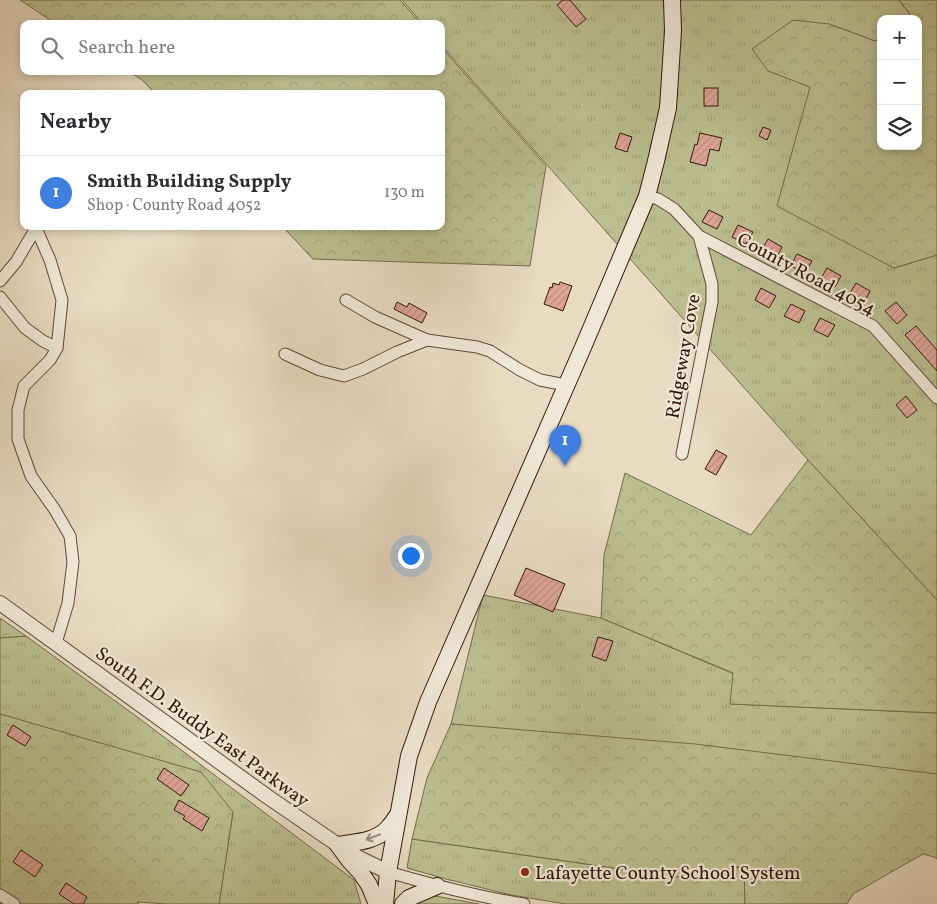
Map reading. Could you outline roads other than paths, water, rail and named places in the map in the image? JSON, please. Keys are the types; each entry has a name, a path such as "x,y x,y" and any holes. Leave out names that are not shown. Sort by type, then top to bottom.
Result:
{"main road":[{"path":"385,904 388,872 409,756 428,702 647,196 668,108 673,31 672,0"},
{"path":"377,904 361,872 348,860 338,845 377,837 386,831 399,814"},
{"path":"402,904 409,898 437,886"}],"street":[{"name":"County Road 4054","path":"647,196 658,199 674,210 699,236 873,326 937,398"},
{"path":"0,281 16,262 35,230"},
{"path":"37,230 50,260 62,300 57,348 50,360 24,386 18,410 18,440 31,476 55,510 70,536 73,562 68,603 56,644"},
{"name":"Ridgeway Cove","path":"682,454 712,302 712,284 699,236"},
{"path":"0,297 25,328 57,348"},
{"path":"346,300 375,317 427,340 477,346 540,380 566,385"},
{"path":"285,354 320,370 344,376 363,370 397,352 427,340"},
{"name":"South F.D. Buddy East Parkway","path":"0,603 268,797 338,845 388,872"},
{"path":"388,872 492,899 524,904"},
{"path":"0,895 14,904"}],"place":[{"name":"Smith Building Supply","path":"565,466"},
{"name":"Lafayette County School System","path":"525,872"}]}
